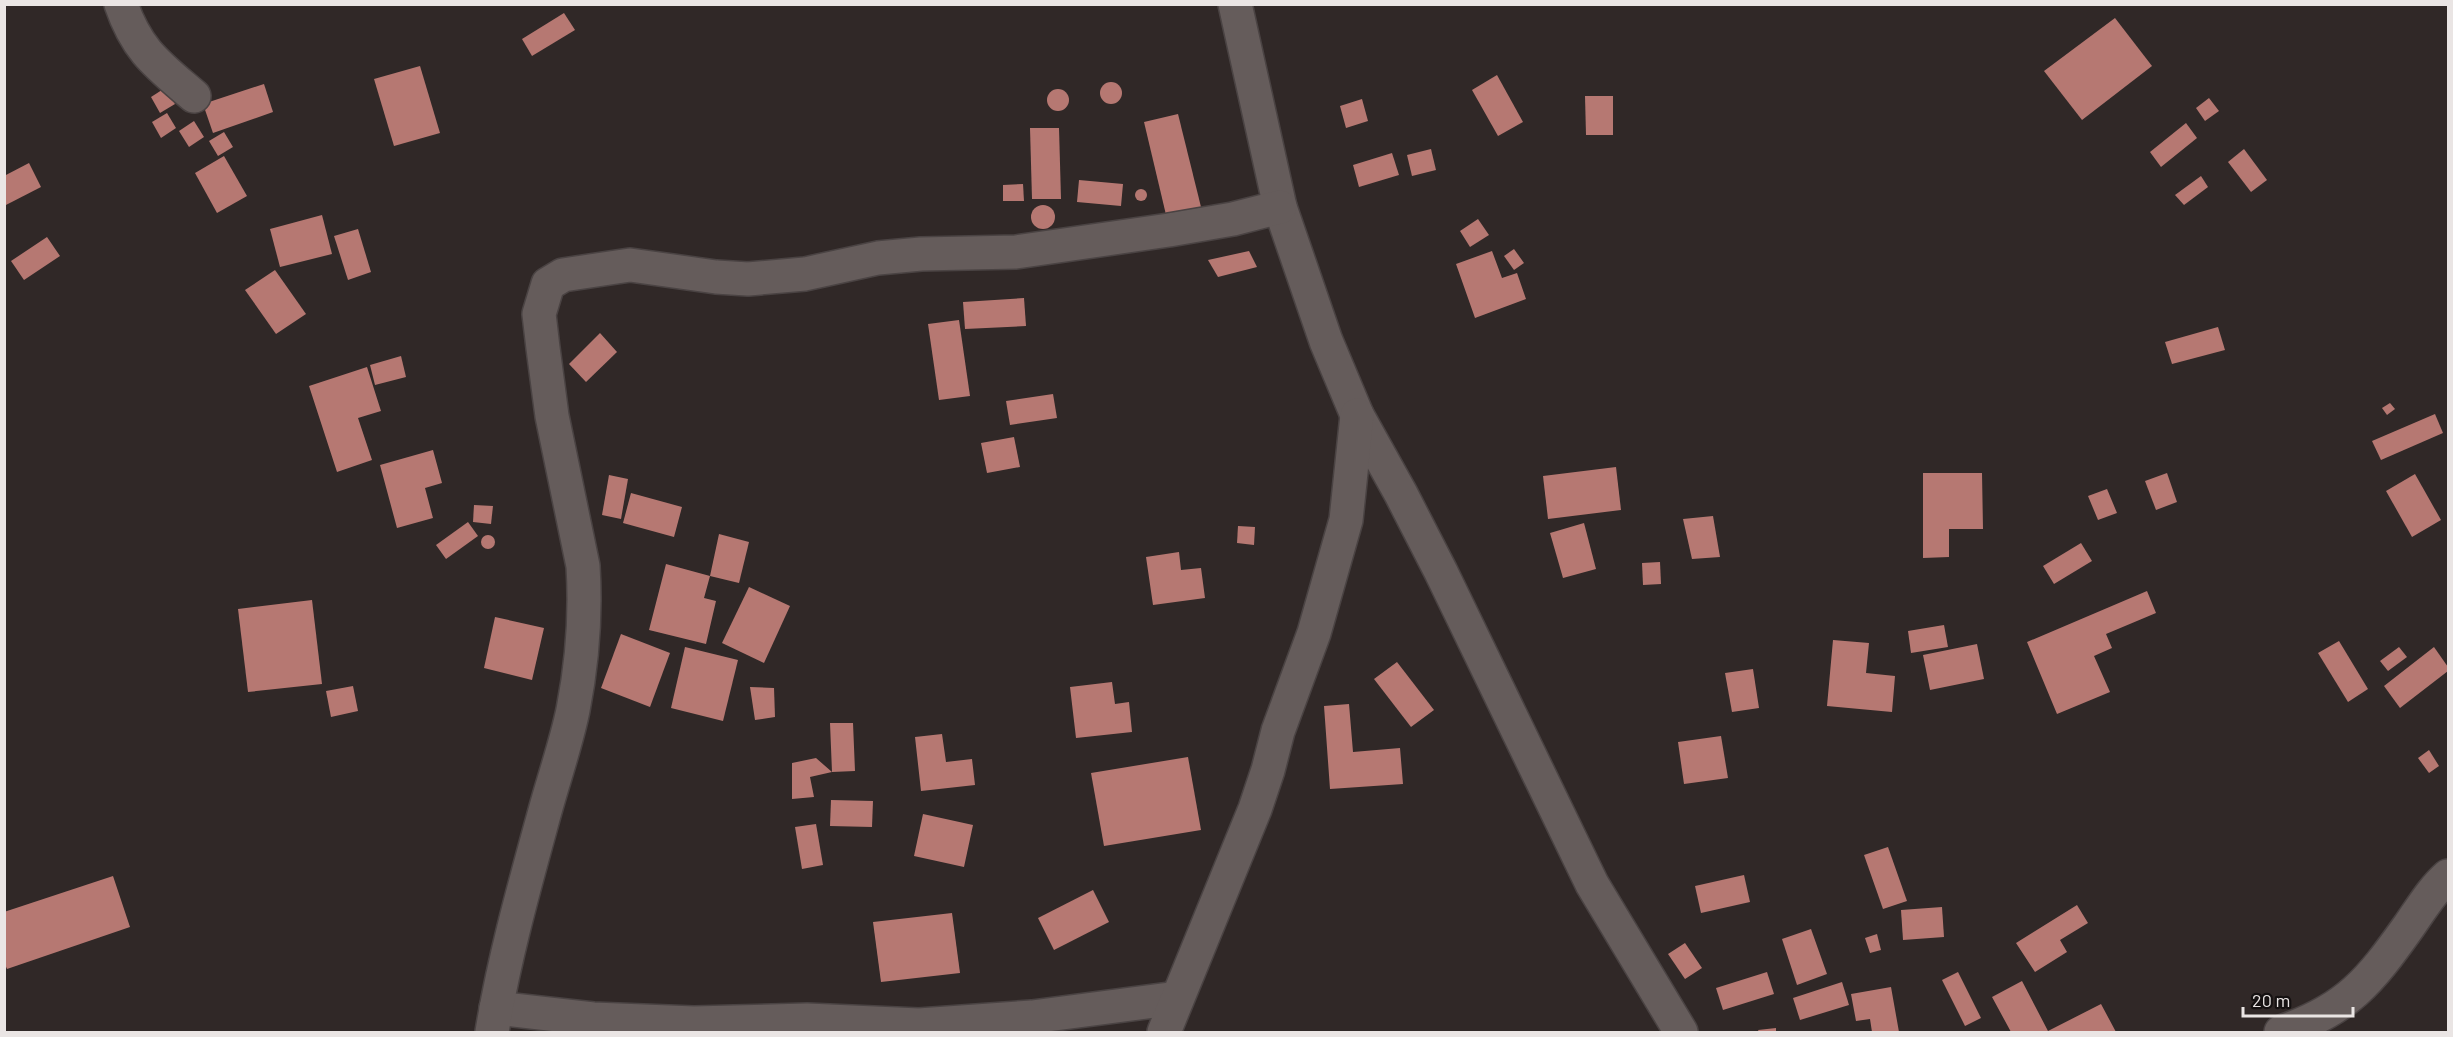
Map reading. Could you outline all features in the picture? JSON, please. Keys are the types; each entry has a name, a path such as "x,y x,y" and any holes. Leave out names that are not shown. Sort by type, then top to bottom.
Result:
{"street":[{"path":"121,4 140,46 152,61 194,96"},
{"path":"1235,4 1280,207 1326,341 1357,415 1441,572 1592,884 1681,1032"},
{"path":"1178,998 1032,1017 919,1025 807,1020 694,1023 593,1019 494,1020 530,864 573,711 580,657 583,566 552,416 539,314 546,290 553,279 563,275 630,266 748,279 806,274 878,258 921,254 1003,253 1145,234 1233,219 1280,207"},
{"path":"1164,1032 1255,809 1278,731 1314,633 1346,520 1357,415"},
{"path":"2281,1032 2335,1008 2356,992 2371,977 2432,894 2448,876"}],"building":[{"path":"564,13 575,30 532,56 522,39"},
{"path":"2115,18 2152,66 2082,120 2044,71"},
{"path":"420,66 440,133 394,146 374,79"},
{"path":"1497,75 1523,122 1498,136 1472,90"},
{"path":"1111,82 1119,85 1122,93 1119,101 1111,104 1103,101 1100,93 1103,85"},
{"path":"264,84 273,112 213,133 203,104"},
{"path":"165,88 175,104 160,113 151,97"},
{"path":"1058,89 1066,92 1069,100 1066,108 1058,111 1050,108 1047,100 1050,92"},
{"path":"1585,96 1613,96 1613,135 1586,135"},
{"path":"2209,98 2219,111 2205,121 2196,108"},
{"path":"1362,99 1368,121 1346,128 1340,106"},
{"path":"167,113 176,128 161,138 152,122"},
{"path":"1178,114 1202,211 1167,219 1144,122"},
{"path":"194,121 204,137 189,147 179,131"},
{"path":"2186,123 2197,138 2161,167 2150,152"},
{"path":"1030,128 1059,128 1061,199 1032,199"},
{"path":"224,132 233,147 218,156 209,141"},
{"path":"1431,149 1436,170 1412,176 1407,155"},
{"path":"2244,149 2267,180 2251,192 2228,162"},
{"path":"1392,153 1399,175 1359,187 1353,165"},
{"path":"224,156 247,196 217,213 195,173"},
{"path":"29,163 41,187 4,206 4,176"},
{"path":"2201,176 2208,187 2184,205 2175,195"},
{"path":"1079,180 1123,184 1121,206 1077,202"},
{"path":"1023,184 1024,201 1003,201 1003,185"},
{"path":"1143,189 1146,190 1146,200 1139,201 1136,200 1135,193 1136,190"},
{"path":"1043,205 1051,209 1055,217 1051,225 1043,229 1035,225 1031,217 1035,209"},
{"path":"322,215 332,254 280,267 270,229"},
{"path":"1478,219 1489,235 1470,247 1460,231"},
{"path":"358,229 371,272 348,280 334,236"},
{"path":"47,237 60,256 24,280 11,261"},
{"path":"1514,249 1524,263 1514,270 1504,256"},
{"path":"1249,251 1257,267 1218,277 1208,260"},
{"path":"1492,251 1502,278 1517,273 1526,299 1475,318 1456,264"},
{"path":"275,270 306,314 276,334 245,290"},
{"path":"1024,298 1026,326 965,329 963,302"},
{"path":"959,320 970,396 939,400 928,324"},
{"path":"2218,327 2225,350 2172,364 2165,342"},
{"path":"600,333 617,352 586,382 569,364"},
{"path":"401,356 406,377 375,385 370,365"},
{"path":"367,367 381,411 358,418 372,460 337,472 309,386"},
{"path":"1053,394 1057,418 1010,425 1006,401"},
{"path":"2390,403 2395,409 2387,415 2382,408"},
{"path":"2435,414 2443,433 2381,460 2372,441"},
{"path":"1014,437 1020,467 987,473 981,443"},
{"path":"433,450 442,483 425,488 433,518 397,528 380,465"},
{"path":"1616,467 1621,510 1548,519 1543,476"},
{"path":"1923,473 1982,473 1983,529 1949,529 1949,557 1923,558"},
{"path":"2167,473 2177,502 2156,510 2145,481"},
{"path":"2415,474 2441,520 2412,537 2386,491"},
{"path":"609,475 628,479 621,519 602,515"},
{"path":"2107,489 2117,513 2098,520 2088,496"},
{"path":"631,493 682,507 674,537 623,523"},
{"path":"474,505 493,506 491,524 473,522"},
{"path":"1713,516 1720,557 1692,559 1683,519"},
{"path":"468,522 478,536 446,559 436,545"},
{"path":"1584,523 1596,569 1563,578 1550,533"},
{"path":"1238,526 1255,527 1254,545 1237,543"},
{"path":"719,534 749,542 739,583 710,576"},
{"path":"488,535 493,537 495,542 493,547 488,549 483,547 481,542 483,537"},
{"path":"2081,543 2092,561 2054,584 2043,566"},
{"path":"1179,552 1181,570 1201,568 1205,598 1153,605 1146,557"},
{"path":"1660,562 1661,584 1643,585 1642,563"},
{"path":"666,564 710,576 704,598 716,601 706,644 649,630"},
{"path":"749,587 790,606 764,663 722,643"},
{"path":"2147,591 2156,613 2106,634 2112,648 2094,656 2110,692 2057,714 2027,642"},
{"path":"312,600 322,684 248,692 238,609"},
{"path":"495,617 544,628 532,680 484,668"},
{"path":"1944,625 1948,647 1911,653 1908,631"},
{"path":"621,634 670,653 650,707 601,688"},
{"path":"1833,640 1869,643 1866,673 1895,676 1892,712 1827,706"},
{"path":"2339,641 2368,689 2348,702 2318,653"},
{"path":"1977,644 1984,679 1930,690 1923,655"},
{"path":"685,647 738,660 723,721 671,708"},
{"path":"2399,647 2407,657 2388,671 2380,661"},
{"path":"2434,647 2448,667 2448,671 2400,708 2384,686"},
{"path":"1397,662 1434,710 1411,727 1374,679"},
{"path":"1753,669 1759,708 1732,712 1725,673"},
{"path":"1112,682 1115,704 1129,702 1132,732 1076,738 1070,687"},
{"path":"353,686 358,711 331,717 326,691"},
{"path":"750,687 774,688 775,717 755,720"},
{"path":"1349,704 1353,752 1400,748 1403,784 1330,789 1324,706"},
{"path":"830,723 853,723 855,771 832,772"},
{"path":"942,734 946,762 972,759 975,785 921,791 915,737"},
{"path":"1721,736 1728,778 1684,784 1678,742"},
{"path":"2429,750 2439,766 2429,773 2418,758"},
{"path":"1188,757 1201,830 1104,846 1091,773"},
{"path":"816,758 832,772 810,777 814,797 792,799 792,763"},
{"path":"831,800 873,801 872,827 830,826"},
{"path":"923,814 973,825 964,867 914,856"},
{"path":"816,824 823,865 802,869 795,827"},
{"path":"1888,847 1907,901 1883,909 1864,855"},
{"path":"1744,875 1750,902 1701,913 1695,886"},
{"path":"113,876 130,927 7,969 4,962 4,912"},
{"path":"1093,890 1109,922 1054,950 1038,918"},
{"path":"2077,905 2088,923 2060,940 2067,952 2035,972 2016,943"},
{"path":"1942,907 1944,937 1903,940 1901,910"},
{"path":"952,913 960,973 881,982 873,922"},
{"path":"1811,929 1827,974 1797,985 1782,939"},
{"path":"1877,934 1881,950 1870,953 1865,938"},
{"path":"1685,943 1702,968 1685,979 1668,954"},
{"path":"1767,972 1774,994 1723,1010 1716,988"},
{"path":"1958,972 1981,1018 1965,1026 1942,980"},
{"path":"2022,981 2048,1031 2101,1004 2116,1032 2011,1032 1992,997"},
{"path":"1842,982 1849,1005 1800,1020 1793,998"},
{"path":"1891,987 1899,1032 1872,1032 1870,1019 1856,1021 1851,994"},
{"path":"1776,1028 1776,1032 1759,1032 1758,1030"}]}
